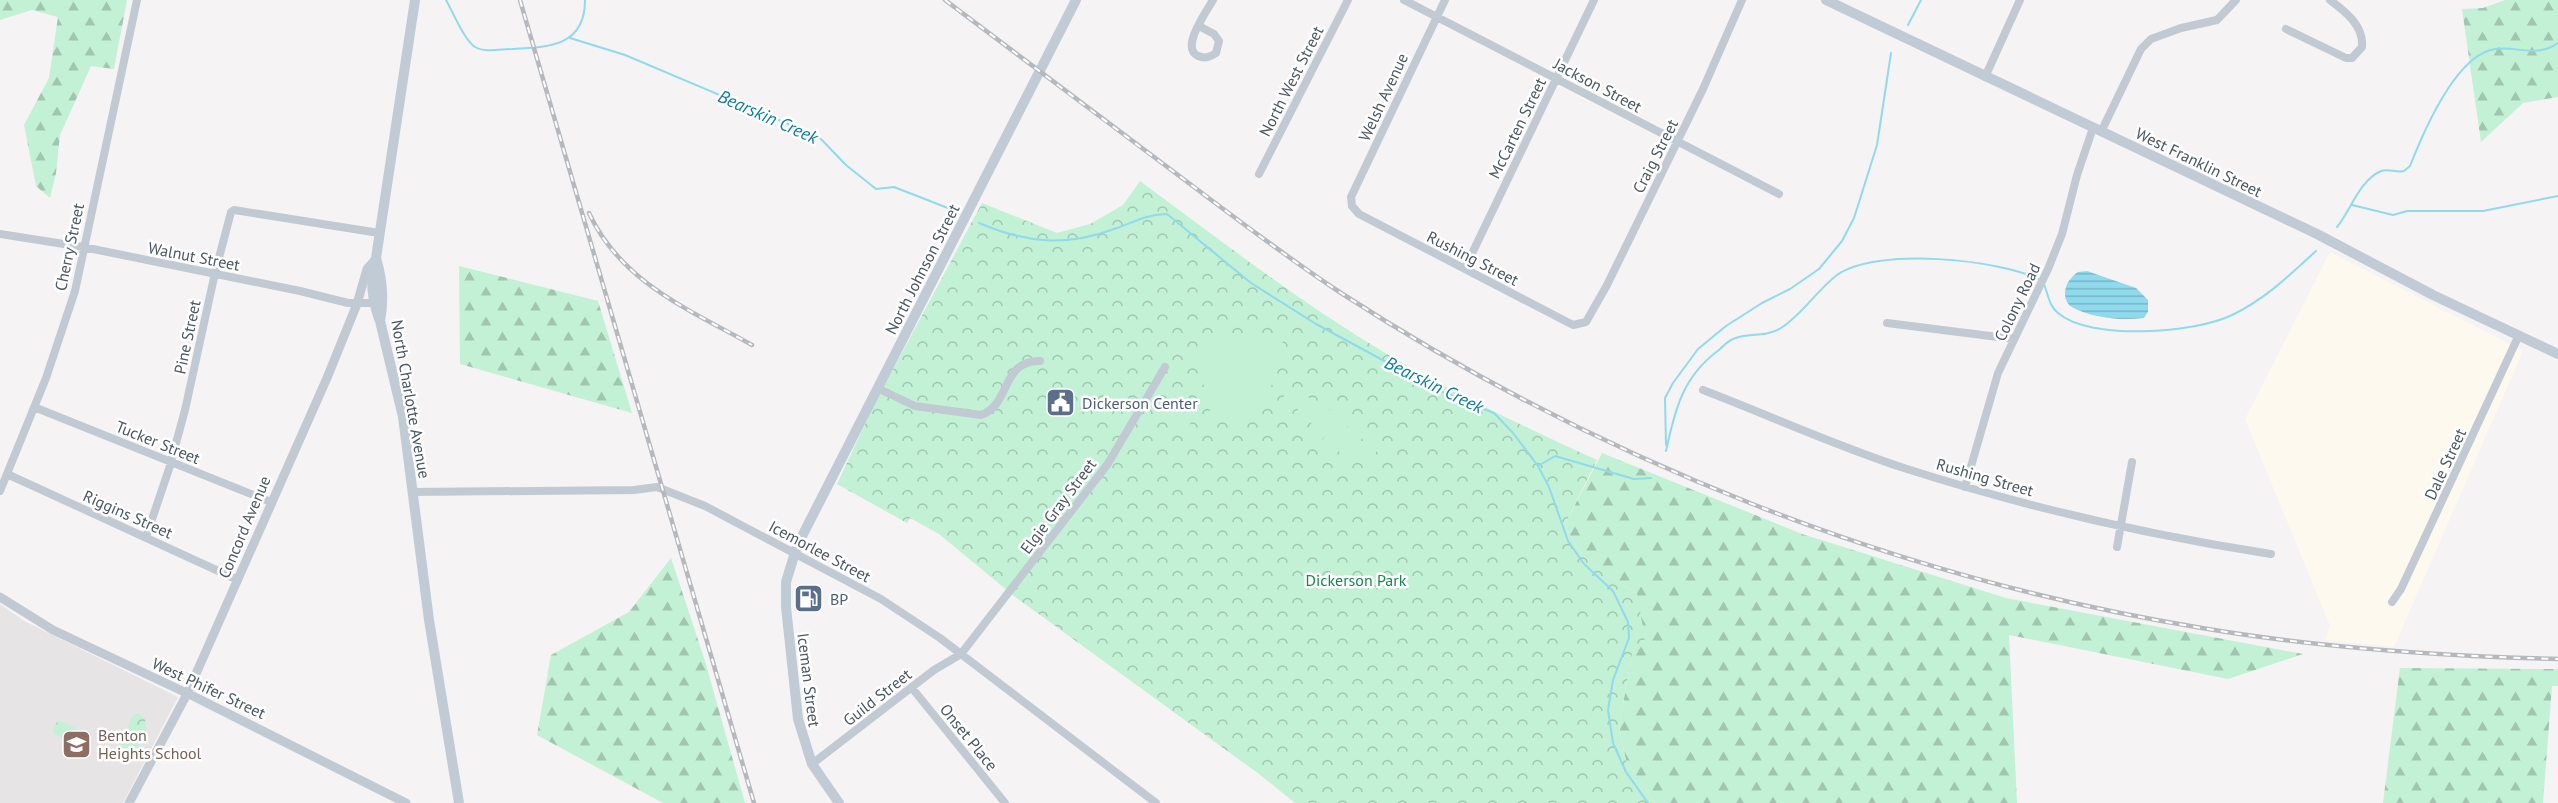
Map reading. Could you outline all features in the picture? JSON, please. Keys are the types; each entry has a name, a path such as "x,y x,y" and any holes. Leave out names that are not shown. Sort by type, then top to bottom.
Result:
{"main road":[{"path":"376,258 415,0"},
{"name":"North Johnson Street","path":"795,552 805,527 1076,0"},
{"name":"West Franklin Street","path":"1826,0 2317,234 2414,286 2558,354"},
{"name":"North Charlotte Avenue","path":"376,258 371,272 380,321 398,391 429,620 459,803"},
{"name":"Iceman Street","path":"795,552 786,582 786,607 798,719 812,764 839,803"}],"street":[{"name":"Cherry Street","path":"0,491 34,407 75,291 137,0"},
{"path":"1199,26 1214,34 1219,41 1216,53 1209,58 1201,58 1194,54 1191,49 1191,40 1213,0"},
{"name":"North West Street","path":"1259,174 1348,0"},
{"name":"Jackson Street","path":"1404,0 1779,194"},
{"name":"Welsh Avenue","path":"1352,206 1351,197 1445,0"},
{"name":"McCarten Street","path":"1465,268 1594,0"},
{"name":"Craig Street","path":"1586,322 1677,143 1742,0"},
{"path":"1985,76 2020,0"},
{"name":"Colony Road","path":"1965,487 1998,373 2049,269 2062,234 2077,175 2097,130 2141,49 2151,39 2181,28 2217,20 2236,0"},
{"path":"2286,29 2346,58 2352,58 2362,47 2363,38 2345,12 2330,0"},
{"name":"Rushing Street","path":"1352,206 1359,214 1574,325 1586,322"},
{"name":"Pine Street","path":"146,537 171,462 185,410 230,214 234,210 379,233"},
{"name":"Walnut Street","path":"0,234 83,247 357,304 377,303"},
{"name":"Concord Avenue","path":"129,803 187,694 357,304 367,269 376,258"},
{"path":"1887,323 2014,339"},
{"name":"Dale Street","path":"2392,602 2401,589 2519,335"},
{"path":"878,388 915,406 981,415 989,412 995,406 1017,367 1032,361 1041,361"},
{"name":"Elgie Gray Street","path":"961,654 1107,465 1165,367"},
{"name":"Rushing Street","path":"1703,390 1867,455 1965,487 2120,526 2271,554"},
{"name":"Tucker Street","path":"34,407 271,502"},
{"path":"2116,547 2132,462"},
{"name":"Riggins Street","path":"7,474 238,580"},
{"name":"Icemorlee Street","path":"412,492 634,490 657,487 705,506 881,599 961,654 1156,803"},
{"name":"West Phifer Street","path":"0,597 53,630 406,803"},
{"name":"Guild Street","path":"812,764 934,670 961,654"},
{"name":"Onset Place","path":"912,688 1005,803"}],"shaded area":[{"path":"2330,252 2523,351 2394,647 2325,640 2330,626 2245,419"},
{"name":"Benton Heights School","path":"0,604 24,621 178,697 123,803 0,803"}],"green space":[{"path":"0,0 127,0 114,69 91,66 60,135 56,173 50,198 36,186 24,125 49,78 58,17 32,10 0,20"},
{"path":"2505,0 2558,0 2558,97 2523,103 2481,142 2462,9 2483,8"},
{"name":"Dickerson Park","path":"1140,181 1289,291 1382,351 1434,381 1597,460 1565,524 1585,557 1603,572 1637,593 1645,639 1632,654 1619,726 1626,761 1655,803 1295,803 1259,774 1014,596 939,534 910,518 907,523 837,484 873,407 982,203 1057,233 1090,224 1123,205"},
{"path":"459,266 598,301 632,413 460,364"},
{"path":"1204,336 1283,339 1277,371 1265,395 1244,413 1213,424 1195,350"},
{"path":"1290,386 1302,393 1286,420 1274,413"},
{"path":"1171,390 1199,402 1188,429 1160,417"},
{"path":"1306,396 1318,403 1302,430 1290,422"},
{"path":"1322,405 1334,412 1318,439 1306,432"},
{"path":"1338,415 1350,422 1334,449 1322,441"},
{"path":"1354,424 1366,431 1351,458 1338,451"},
{"path":"1370,433 1383,441 1367,467 1354,460"},
{"path":"1602,453 1802,534 2006,598 2303,654 2228,679 2009,635 2017,803 1655,803 1626,761 1619,726 1632,654 1637,593 1603,572 1585,557 1565,524"},
{"path":"671,558 705,661 745,803 663,803 537,735 551,655 629,612"},
{"path":"2400,668 2558,669 2558,686 2552,686 2543,803 2383,803"},
{"path":"138,713 145,719 146,732 135,754 120,745 133,715"},
{"path":"58,720 82,731 79,743 68,745 62,737 55,735 53,730"}],"water":[{"path":"2087,271 2136,288 2148,300 2148,312 2144,318 2106,318 2070,306 2065,297 2068,283 2078,272"}],"waterway":[{"name":"Bearskin Creek","path":"446,0 471,43 479,49 488,50 539,47 562,41 571,36 579,27 585,0"},
{"path":"1908,25 1921,0"},
{"name":"Bearskin Creek","path":"570,38 625,55 819,137 846,165 876,189 894,187 953,210"},
{"path":"2337,227 2361,189 2373,176 2384,170 2404,171 2410,166 2442,97 2467,65 2480,54 2503,48 2535,51 2558,43"},
{"path":"1666,445 1665,398 1698,349 1726,326 1762,303 1790,289 1819,269 1842,241 1854,218 1877,145 1891,53"},
{"path":"2352,205 2393,215 2407,211 2483,211 2558,196"},
{"name":"Bearskin Creek","path":"979,223 1013,235 1063,240 1096,235 1146,217 1167,214 1251,283 1316,324 1440,391 1494,413 1513,433 1538,466 1549,487 1568,541 1584,564 1613,591 1628,622 1629,638 1613,680 1608,710 1613,743 1626,772 1648,803"},
{"path":"2044,284 2055,310 2073,322 2118,331 2170,330 2216,321 2244,309 2276,286 2316,251"},
{"path":"1666,451 1682,394 1707,360 1733,339 1769,333 1781,328 1837,275 1855,266 1879,261 1938,259 1997,266 2041,280"},
{"path":"1538,466 1555,456 1634,479 1651,478"}],"railway":[{"path":"520,0 754,803"},
{"path":"945,0 1256,234 1341,293 1440,354 1542,409 1647,460 1754,505 1864,544 1975,578 2088,606 2202,628 2335,646 2469,656 2558,659"},
{"path":"589,213 619,258 638,276 681,306 752,345"}],"place":[{"name":"Dickerson Center","path":"1061,403"},
{"name":"BP","path":"809,599"},
{"name":"Benton Heights School","path":"77,744"}]}
